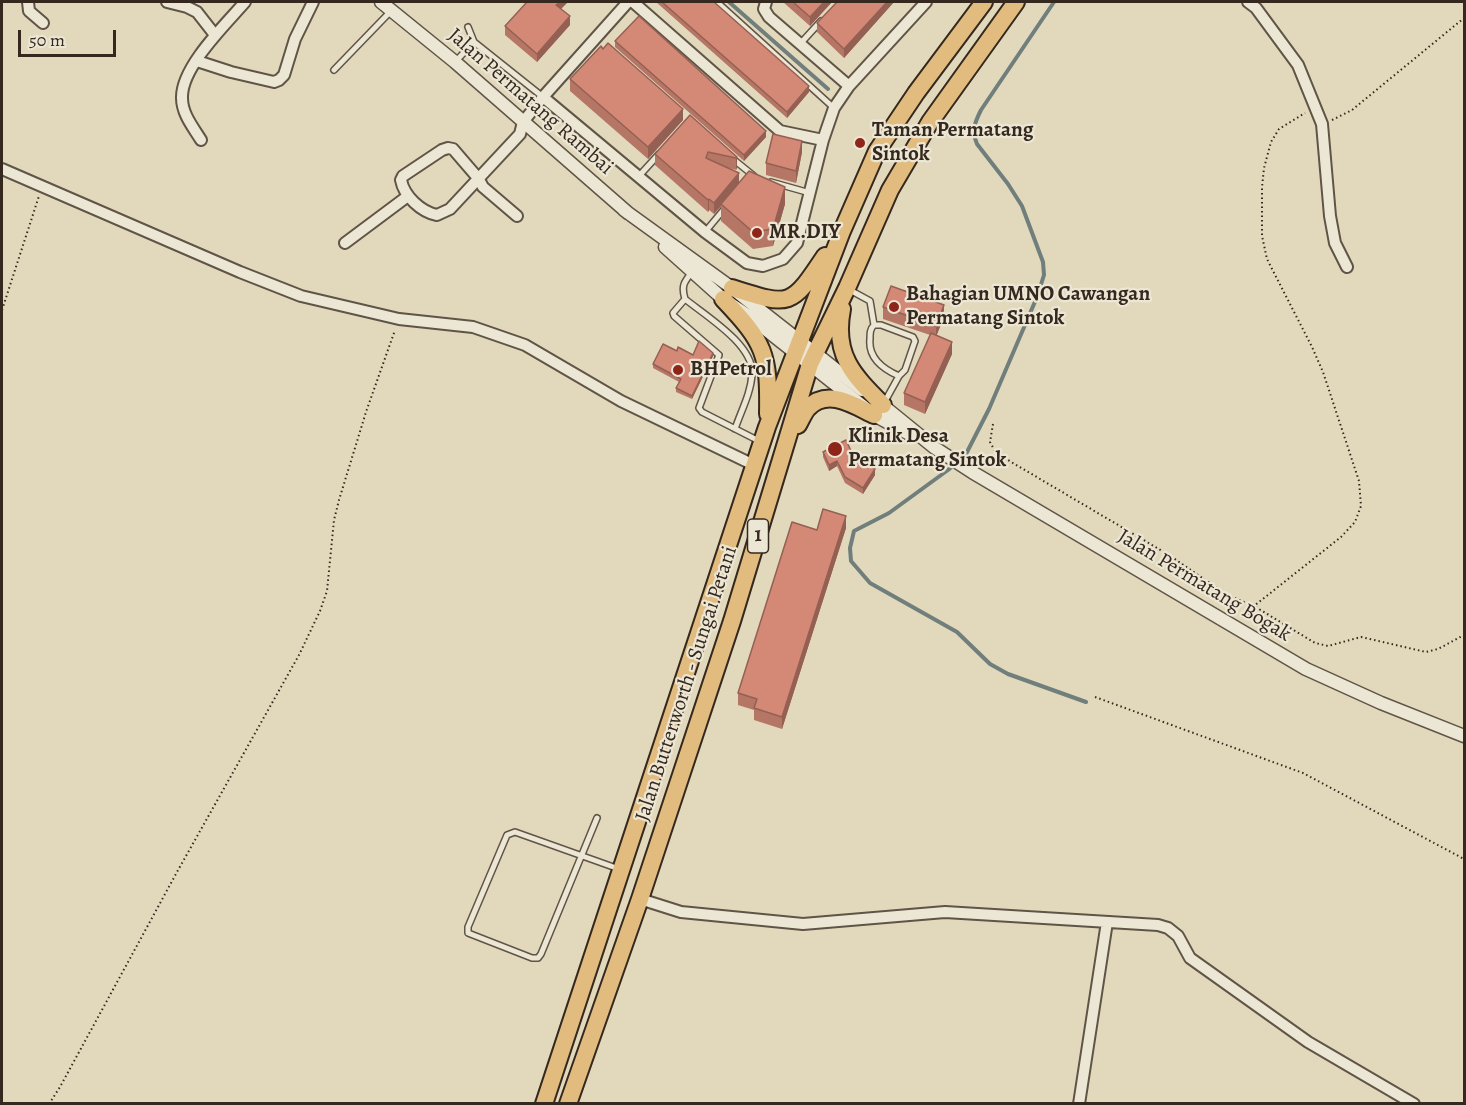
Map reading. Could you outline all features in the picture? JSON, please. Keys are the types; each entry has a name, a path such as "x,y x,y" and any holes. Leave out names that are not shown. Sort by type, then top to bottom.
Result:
{"highway":[{"name":"Jalan Butterworth - Sungai Petani","path":"544,1104 765,435 842,231 877,151 922,84 984,2"},
{"name":"Jalan Butterworth - Sungai Petani","path":"568,1104 646,901 813,360 890,190 930,122 1016,2"},
{"path":"728,293 769,300 783,300 796,296 842,231"},
{"path":"847,288 839,324 840,342 846,363 879,410"},
{"path":"728,293 758,340 766,359 768,382 765,435"},
{"path":"784,451 808,408 818,402 829,398 841,399 879,410"}],"street":[{"path":"28,2 29,11 43,23"},
{"path":"167,2 197,12 215,35"},
{"path":"201,140 188,120 182,98 186,80 196,61 215,35 245,2"},
{"path":"196,61 231,72 274,81 279,80 284,75 295,39 313,2"},
{"name":"Jalan Permatang Rambai","path":"381,2 455,62 692,272 728,293"},
{"path":"517,216 483,187 478,178 453,149 442,150 400,180 408,196 424,210 437,215 450,209 478,178 520,134 523,122 543,98 600,41 628,2"},
{"path":"633,2 780,131 823,140"},
{"path":"543,98 705,232 747,263 763,266 783,259 797,243 823,140 834,108 849,86 926,2"},
{"path":"1248,2 1256,8 1298,64 1322,124 1330,216 1335,243 1347,267"},
{"path":"765,5 770,17 849,86"},
{"path":"2,170 240,273 301,296 399,319 473,327 525,345 621,401 756,466"},
{"path":"345,243 408,196"},
{"name":"Jalan Permatang Rambai","path":"624,210 813,360"},
{"name":"Jalan Permatang Bogak","path":"813,360 879,410 964,467 1306,669 1381,703 1464,736"},
{"path":"646,901 681,912 803,924 945,912 1158,925 1168,928 1178,936 1190,958 1308,1042 1414,1104"},
{"path":"1079,1104 1107,922"}],"lane":[{"path":"717,2 834,108"},
{"path":"334,70 392,10"},
{"path":"800,44 823,19"},
{"path":"468,27 474,42 543,98"},
{"path":"455,62 474,42"},
{"path":"638,177 667,145"},
{"path":"725,152 753,176 810,193"},
{"path":"746,184 753,176"},
{"path":"705,232 732,200"},
{"path":"692,272 683,283 685,299 743,347 753,371 751,386 735,429"},
{"path":"847,288 870,302 874,325 871,328 869,348 871,354 899,376"},
{"path":"685,299 674,309 674,316 719,355 699,408 702,412 735,429 765,435"},
{"path":"874,325 881,325 913,337 915,341 905,370 879,410"},
{"path":"597,818 582,856 538,958 532,958 468,933 468,927 507,835 511,833 514,832 582,856 590,859 606,864 622,870"}],"path":[{"path":"1322,124 1352,110 1464,18"},
{"path":"1238,629 1254,606 1341,537 1355,522 1361,506 1359,481 1323,372 1266,259 1262,236 1262,187 1271,142 1280,129 1291,120 1316,108"},
{"path":"2,310 42,187"},
{"path":"48,1104 60,1087 299,655 320,611 327,591 334,520 339,500 366,412 399,319"},
{"path":"993,424 990,442 996,453 1169,555 1227,595 1254,606 1315,643 1328,645 1361,637 1426,652 1438,649 1464,635"},
{"path":"1095,697 1303,773 1464,859"}],"building":[{"path":"527,2 560,2 556,5 570,16 537,54 505,26"},
{"path":"662,2 714,2 809,86 787,112"},
{"path":"793,2 824,2 810,17"},
{"path":"837,2 887,2 844,49 817,23"},
{"path":"639,16 766,131 744,155 615,41"},
{"path":"608,43 683,109 648,147 570,79 601,46 603,49"},
{"path":"690,115 737,157 708,152 706,158 739,173 714,203 655,154"},
{"path":"773,134 802,141 796,171 766,163"},
{"path":"749,171 785,187 773,229 753,232 721,204"},
{"path":"891,286 944,305 936,326 883,307"},
{"path":"931,333 952,342 925,402 904,393"},
{"path":"699,341 713,353 692,396 676,388 681,379 653,364 663,344 677,351 678,347 693,355"},
{"path":"846,440 853,455 875,469 863,488 845,477 837,461 829,465 823,452"},
{"path":"823,509 846,516 782,717 754,708 757,699 738,693 792,522 817,530"}],"waterway":[{"path":"729,2 828,89"},
{"path":"1054,2 981,110 974,131 977,144 1022,206 1043,262 1044,275 1037,297 989,409 966,454 889,513 854,531 850,548 851,561 870,583 957,632 990,664 1008,674 1086,702"}],"place":[{"name":"Taman Permatang Sintok","path":"860,143"},
{"name":"MR.DIY","path":"757,233"},
{"name":"Bahagian UMNO Cawangan Permatang Sintok","path":"894,307"},
{"name":"BHPetrol","path":"678,370"},
{"name":"Klinik Desa Permatang Sintok","path":"835,449"}]}
